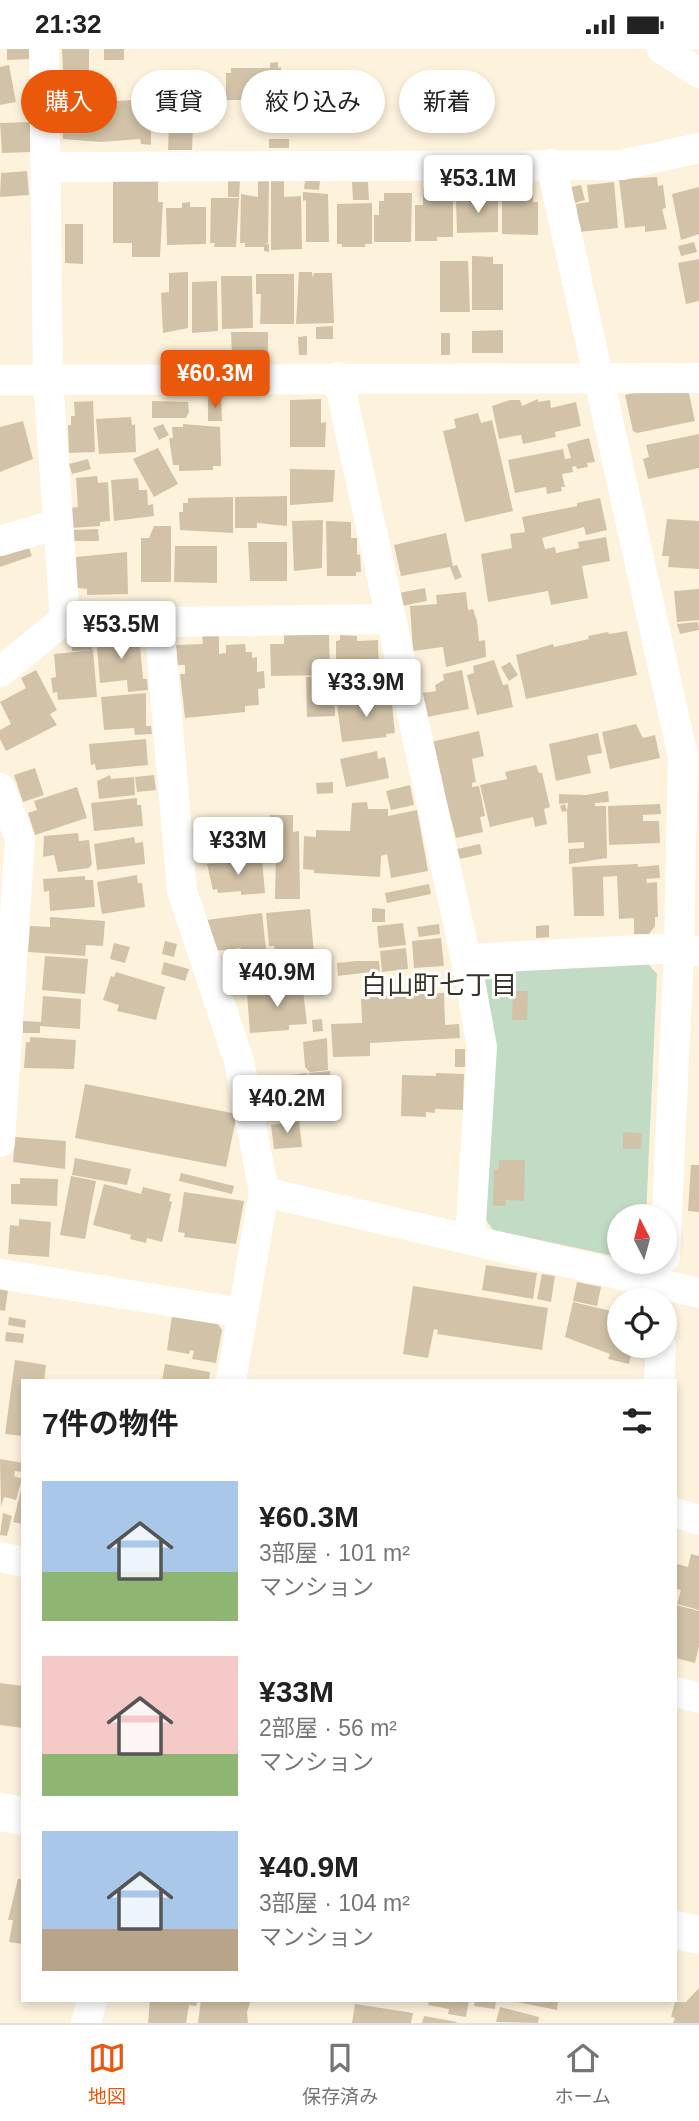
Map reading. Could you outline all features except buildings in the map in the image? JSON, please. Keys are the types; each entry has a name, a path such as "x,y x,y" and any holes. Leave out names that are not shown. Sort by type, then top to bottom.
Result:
{"main road":[{"path":"0,1811 21,1816"},
{"path":"677,1930 699,1935"}],"street":[{"path":"44,49 48,380 65,619"},
{"path":"662,49 699,73"},
{"path":"47,167 622,165 699,148"},
{"path":"551,164 598,377 691,758 685,1118 664,1276"},
{"path":"338,377 389,619 466,959 482,1047 470,1238"},
{"path":"0,380 699,378"},
{"path":"0,541 58,524"},
{"path":"0,672 65,619 159,622 389,619"},
{"path":"159,622 182,891 239,1061 264,1192 231,1379"},
{"path":"0,788 20,839 0,1142"},
{"path":"466,959 689,950"},
{"path":"264,1192 470,1238 664,1276 699,1293"},
{"path":"0,1274 242,1313"},
{"path":"659,1379 660,1358"},
{"path":"677,1513 699,1520"},
{"path":"0,1557 21,1562"},
{"path":"677,1692 699,1698"},
{"path":"86,2023 91,2002"}],"green space":[{"path":"648,964 657,974 647,1204 607,1204 607,1254 493,1230 484,1217 481,981 490,969"}],"district":[{"name":"白山町七丁目","path":"439,985"}]}
